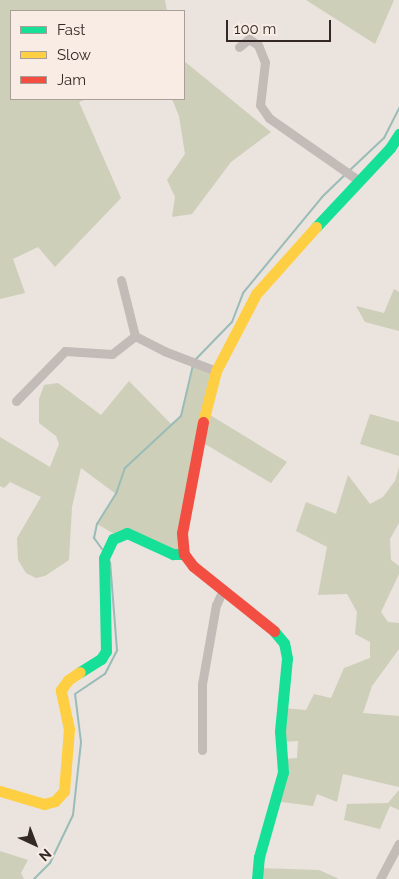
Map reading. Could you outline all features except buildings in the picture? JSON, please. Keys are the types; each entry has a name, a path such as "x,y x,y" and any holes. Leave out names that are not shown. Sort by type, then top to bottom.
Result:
{"street":[{"path":"239,46 249,39 258,45 265,62 260,105 269,118 358,180"},
{"path":"257,879 259,856 283,772 280,731 287,658 276,632 193,566 184,554 182,533 208,392 216,370 256,294 270,275 390,148 399,134"},
{"path":"121,280 135,336 164,351 216,370"},
{"path":"16,401 66,351 112,354 135,336"},
{"path":"0,791 44,804 55,801 64,791 69,729 61,690 68,680 101,659 106,651 104,558 113,538 127,533 173,554 184,554"},
{"path":"202,750 202,684 216,605 223,590"},
{"path":"380,879 399,844"}],"green space":[{"path":"0,0 165,0 167,10 10,10 10,100 84,100 79,102 121,198 55,267 38,247 13,259 25,293 0,299"},
{"path":"306,0 394,0 375,44"},
{"path":"185,62 271,132 231,162 192,214 172,217 175,197 167,180 185,154 179,116 172,100 185,100"},
{"path":"394,289 399,292 399,331 365,322 356,306 384,313"},
{"path":"194,362 216,371 205,412 287,462 271,483 200,441 184,554 116,535 97,524 116,494 81,468 72,507 69,560 45,576 36,578 26,573 18,560 17,538 41,497 10,482 4,488 0,486 0,437 50,467 59,444 56,436 39,423 39,399 44,385 58,383 101,415 129,381 172,425 181,416"},
{"path":"370,414 399,422 399,456 360,444"},
{"path":"399,467 399,523 390,539 391,560 399,566 399,574 381,612 388,622 399,623 399,649 372,686 363,713 399,716 399,787 343,774 337,802 317,794 313,806 274,801 282,759 297,758 298,741 281,742 283,708 306,710 314,694 331,698 344,668 370,658 370,642 355,634 357,612 347,594 318,595 327,547 296,531 306,502 336,514 348,475 370,504 383,497 395,481"},
{"path":"399,790 399,810 390,806 380,829 344,820 347,804 388,803"},
{"path":"0,851 28,860 21,873 24,879 0,879"},
{"path":"258,868 319,870 339,879 257,879"}],"waterway":[{"path":"350,170 384,138 399,108"},
{"path":"195,360 232,322 243,293 322,197 345,175"},
{"path":"102,549 94,538 97,524 116,494 125,468 181,416 193,365"},
{"path":"34,879 50,863 73,815 81,742 75,694 105,674 117,650 110,562"}],"traffic: fast":[{"path":"316,227 390,148 399,134"},
{"path":"80,672 101,659 106,651 104,558 113,539 127,533 173,554 184,554"},
{"path":"257,879 259,857 283,772 280,731 287,658 284,643 274,631"}],"traffic: slow":[{"path":"203,422 216,371 256,294 316,227"},
{"path":"0,791 44,804 55,801 64,791 69,729 61,690 68,680 80,672"}],"traffic: jam":[{"path":"203,422 182,533 184,554 193,566 274,631"}]}
